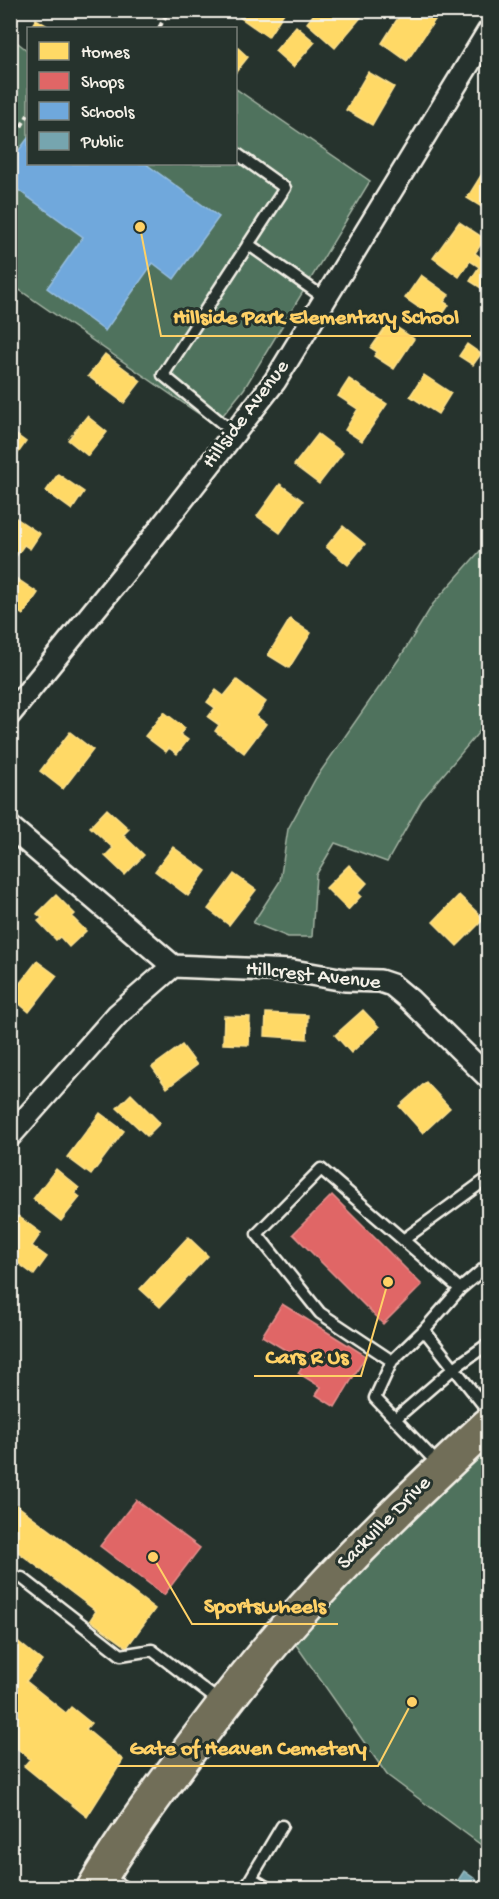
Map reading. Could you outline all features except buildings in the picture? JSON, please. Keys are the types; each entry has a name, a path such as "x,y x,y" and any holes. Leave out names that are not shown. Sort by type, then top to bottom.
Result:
{"main road":[{"name":"Sackville Drive","path":"107,1884 151,1802 223,1704 285,1629 346,1562 489,1425"}],"street":[{"name":"Hillside Avenue","path":"10,714 275,381 489,32"},
{"path":"10,827 173,966 117,1015 10,1136"},
{"name":"Hillcrest Avenue","path":"173,966 293,971 345,980 380,981 392,985 489,1077"}],"lane":[{"path":"234,433 163,375 285,188 237,154"},
{"path":"248,244 326,299"},
{"path":"392,1360 320,1313 257,1234 321,1169 460,1289"},
{"path":"403,1240 489,1178"},
{"path":"442,1468 375,1398 392,1360 424,1330 460,1289 489,1265"},
{"path":"424,1330 489,1411"},
{"path":"396,1419 454,1368 489,1344"},
{"path":"22,1578 121,1655 152,1650 223,1704"},
{"path":"245,1888 282,1826"},
{"path":"251,1878 268,1888"}],"path":[{"path":"160,27 169,10"},
{"path":"10,145 27,117"}],"green space":[{"path":"13,39 27,50 27,165 237,165 237,90 370,181 244,389 215,425 11,284 10,41"},
{"path":"488,542 488,721 422,800 387,862 335,843 316,875 312,937 288,937 253,923 280,881 288,829 316,778 401,656 433,604"},
{"path":"488,1425 488,1850 387,1775 285,1629"}],"place":[{"name":"Hillside Park Elementary School","path":"140,227"},
{"name":"Cars R Us","path":"388,1282"},
{"name":"Sportswheels","path":"153,1557"},
{"name":"Gate of Heaven Cemetery","path":"412,1702"}]}
